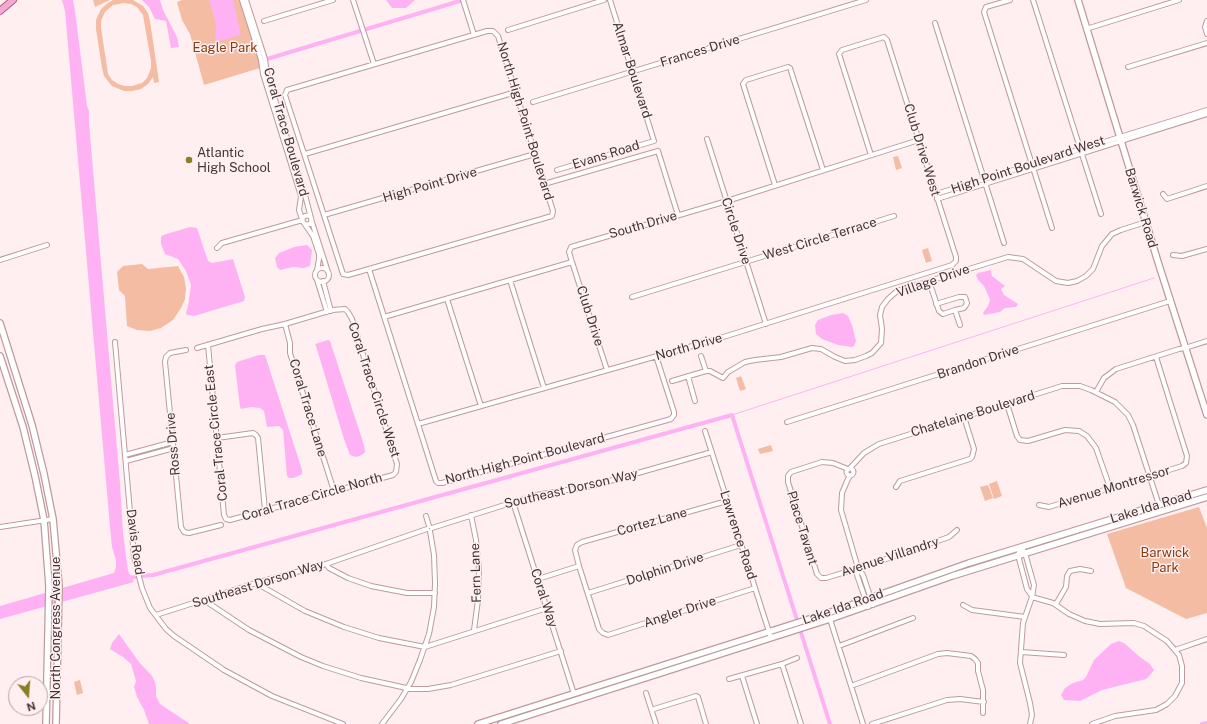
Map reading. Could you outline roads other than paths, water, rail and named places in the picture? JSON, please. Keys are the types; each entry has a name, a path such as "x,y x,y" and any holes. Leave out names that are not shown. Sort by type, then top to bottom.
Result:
{"main road":[{"path":"0,11 13,0"}],"street":[{"name":"Coral Trace Boulevard","path":"243,0 265,58 267,74 328,272"},
{"name":"Coral Trace Boulevard","path":"243,0 261,60 263,74 301,196 299,210 303,221 313,236 319,254 315,275 329,311"},
{"path":"264,21 333,0"},
{"path":"353,0 374,64 474,34 463,2"},
{"path":"508,30 604,0"},
{"name":"Almar Boulevard","path":"610,0 654,141"},
{"path":"844,0 846,6"},
{"name":"Frances Drive","path":"533,102 866,0"},
{"path":"1010,0 986,7 984,12 1052,228"},
{"path":"1033,0 1101,214"},
{"name":"Barwick Road","path":"1078,0 1170,301 1207,415"},
{"path":"1086,29 1179,0"},
{"path":"1207,22 1205,27 1207,34"},
{"path":"935,24 1004,243"},
{"name":"North High Point Boulevard","path":"374,64 289,88 285,94 343,274 348,275 550,217 553,214 498,36 496,32 491,30 474,34"},
{"name":"Club Drive West","path":"872,155 839,54 842,50 884,37 888,40 956,261"},
{"path":"1128,67 1207,43"},
{"path":"775,185 743,84 746,80 788,68 792,70 823,170"},
{"path":"305,154 516,92"},
{"path":"1120,139 1207,110"},
{"path":"1120,139 1207,114"},
{"name":"Circle Drive","path":"707,139 766,324"},
{"name":"High Point Boulevard West","path":"936,197 1120,139"},
{"name":"South Drive","path":"572,262 569,249 573,246 727,201 919,140"},
{"name":"Evans Road","path":"557,170 654,141"},
{"path":"544,184 658,151 678,215"},
{"name":"High Point Drive","path":"324,215 535,154"},
{"path":"1164,194 1167,198 1207,186"},
{"path":"217,248 222,243 303,221 307,216 311,219 311,222 308,224 303,221"},
{"name":"West Circle Terrace","path":"632,297 894,216"},
{"name":"Village Drive","path":"706,371 710,371 723,378 728,372 745,362 781,357 812,348 821,349 845,361 855,360 872,353 881,343 882,329 880,315 884,302 897,291 1013,256 1028,261 1056,281 1066,283 1077,281 1086,276 1092,269 1102,246 1108,238 1116,232 1146,222"},
{"path":"0,260 47,245"},
{"path":"1173,255 1182,256 1207,249"},
{"name":"North Drive","path":"418,424 766,324 952,265 956,261"},
{"path":"384,317 572,262"},
{"name":"Club Drive","path":"572,262 607,370"},
{"path":"317,270 324,268 328,272 328,278 323,282"},
{"name":"North High Point Boulevard","path":"369,269 436,481 442,483 664,421 673,417 674,412 656,356"},
{"path":"317,280 323,282"},
{"path":"510,280 544,388"},
{"path":"929,281 936,304 940,313 943,314 964,308 967,303 965,297 960,296 936,304"},
{"path":"197,348 329,311 323,282"},
{"path":"447,299 481,406"},
{"name":"Brandon Drive","path":"787,422 1170,301"},
{"name":"Coral Trace Circle West","path":"329,311 342,308 345,309 352,319 397,464 396,472"},
{"path":"956,310 960,325"},
{"name":"North Congress Avenue","path":"0,323 32,425 54,519 59,586 56,724"},
{"name":"Coral Trace Lane","path":"284,324 290,343 290,352 334,491"},
{"path":"1096,392 1104,378 1111,372 1168,352 1174,353 1206,341 1207,347"},
{"name":"Davis Road","path":"115,342 134,557 142,588 150,608 166,629 174,636 224,670 272,696 343,724"},
{"name":"Coral Trace Circle East","path":"208,345 224,515 226,519"},
{"name":"Ross Drive","path":"186,350 168,354 165,362 181,527 186,533 191,533 221,525"},
{"name":"North Congress Avenue","path":"0,356 22,427 35,476 44,520 49,586 46,724"},
{"path":"672,381 706,371 701,356"},
{"name":"Avenue Montressor","path":"1039,505 1049,507 1182,466 1187,462 1187,456 1156,357"},
{"path":"688,376 696,401"},
{"name":"Chatelaine Boulevard","path":"871,606 863,575 858,568 841,510 842,493 850,471 864,453 874,446 1068,385 1080,386 1115,402 1128,414 1159,505"},
{"path":"1007,404 1017,436 1020,440 1028,441 1066,430 1078,431 1087,436 1096,448 1110,488"},
{"path":"896,487 900,481 970,459 972,457 974,449 964,417"},
{"name":"Lawrence Road","path":"705,431 771,638"},
{"path":"217,438 253,433 258,438 265,510"},
{"path":"125,455 173,442"},
{"path":"126,461 174,448"},
{"name":"Southeast Dorson Way","path":"156,616 256,583 326,564 538,494 592,486 712,452"},
{"name":"Place Tavant","path":"821,578 817,574 788,482 788,476 791,472 822,462 840,465 850,471"},
{"name":"Coral Trace Circle North","path":"226,519 230,520 393,475 396,472"},
{"name":"Lake Ida Road","path":"478,724 769,632 868,599 944,571 1207,490"},
{"name":"Lake Ida Road","path":"505,723 514,722 792,632 871,606 952,576 1207,497"},
{"name":"Cortez Lane","path":"579,566 575,553 577,545 582,542 727,501"},
{"name":"Coral Way","path":"513,502 574,694"},
{"name":"Fern Lane","path":"471,515 476,540 479,570 478,600 474,630"},
{"path":"382,724 407,688 416,670 425,647 432,620 435,593 435,569 426,516"},
{"path":"0,527 54,519"},
{"name":"Avenue Villandry","path":"821,578 826,578 858,568 949,537 957,530"},
{"name":"Dolphin Drive","path":"588,593 741,545"},
{"path":"1021,547 1025,553 1034,585 1022,629 1020,668 1031,709 1030,724"},
{"path":"1021,547 1018,556 1027,589 1032,596 1056,604 1069,614 1090,622 1108,624 1134,623 1144,626 1167,641 1176,650 1182,666 1182,683 1172,701 1150,712 1115,716 1092,724"},
{"path":"326,564 329,568 348,578 371,586 406,593 435,593"},
{"path":"538,579 579,566 588,593"},
{"path":"1056,604 1066,587 1067,576 1070,572 1080,569 1091,571"},
{"path":"256,583 299,608 344,627 379,638 425,647 474,630 547,608"},
{"name":"Angler Drive","path":"588,593 599,629 605,634 611,634 755,588"},
{"path":"204,600 255,634 305,659 361,678 421,690 441,688 561,650"},
{"path":"963,605 972,610 1025,617"},
{"path":"839,646 913,618"},
{"path":"830,619 863,724"},
{"path":"1176,650 1207,639"},
{"path":"1021,652 1064,655"},
{"path":"48,653 57,666"},
{"path":"851,686 938,654 947,653 973,657 978,663 978,671 983,690 983,713"},
{"path":"729,680 797,658"},
{"path":"782,664 801,724"},
{"path":"742,676 757,724"},
{"path":"646,693 656,724"},
{"path":"652,711 654,709 696,696 698,697 706,724"},
{"path":"872,724 947,700 960,699 984,702"},
{"path":"511,714 514,722"},
{"path":"504,716 505,723"}],"waterway":[{"path":"267,59 463,0"},
{"path":"732,415 1154,278"},
{"path":"141,576 153,575 732,415 830,724"},
{"path":"126,578 135,577"},
{"path":"1202,724 1207,723"}],"place":[{"name":"Atlantic High School","path":"189,160"}],"park label":[{"name":"Eagle Park","path":"225,48"},
{"name":"Barwick Park","path":"1165,560"}]}
